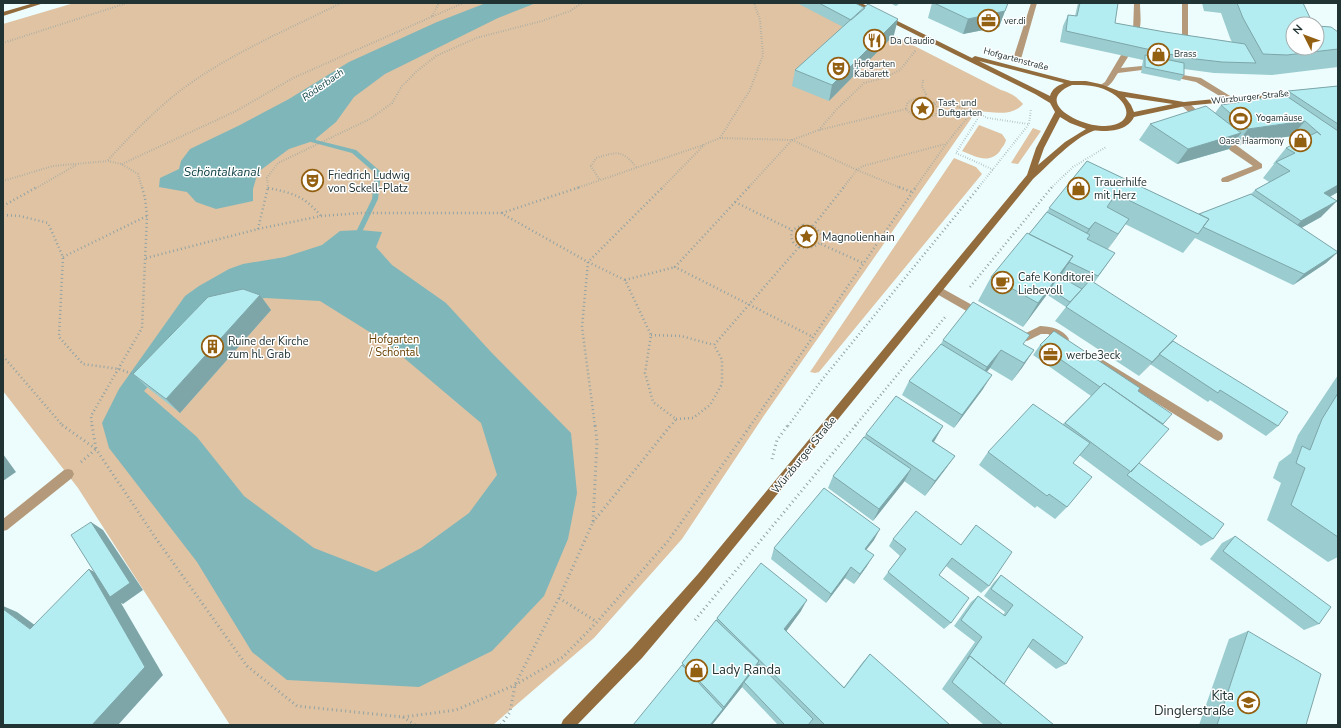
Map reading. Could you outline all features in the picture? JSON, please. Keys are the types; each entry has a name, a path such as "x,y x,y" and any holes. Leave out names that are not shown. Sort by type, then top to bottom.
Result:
{"main road":[{"path":"3,14 42,3"},
{"name":"Hofgartenstraße","path":"856,3 1038,92 1052,101"},
{"name":"Hofgartenstraße","path":"956,53 1071,83 1102,86 1116,93"},
{"path":"1071,83 1056,90 1052,101 1059,112 1074,122 1093,128 1114,128 1128,121 1131,116 1131,110 1128,104 1116,93"},
{"name":"Würzburger Straße","path":"1131,116 1185,104 1307,92"},
{"name":"Würzburger Straße","path":"1116,93 1185,104"},
{"name":"Würzburger Straße","path":"1030,177 1040,148 1059,112"},
{"name":"Würzburger Straße","path":"568,725 637,653 702,578 1030,177 1057,152 1093,128"}],"street":[{"path":"1017,59 1034,3"},
{"path":"1131,38 1140,33 1137,3"},
{"path":"1171,39 1185,42 1185,3"},
{"path":"1102,86 1108,83 1124,57"},
{"path":"1116,71 1142,68"},
{"path":"1180,76 1198,80 1231,99"},
{"path":"1185,104 1234,149 1259,166 1225,180"},
{"path":"938,290 991,320"},
{"path":"1010,331 1017,335 1027,337 1040,330 1050,330 1070,343"},
{"path":"1097,360 1218,436"},
{"path":"3,526 68,474"}],"path":[{"path":"3,43 127,3"},
{"path":"108,161 161,106 187,86 239,54 341,3"},
{"path":"431,17 439,3"},
{"path":"121,164 236,111 300,75 464,3"},
{"path":"258,228 268,188 267,178 278,163 370,119 392,103 402,86 417,71 436,56 476,38 542,22 570,11 582,3"},
{"path":"720,138 750,90 763,55 760,20 754,3"},
{"path":"819,130 836,110 864,83 884,78 900,70 920,47 929,40"},
{"path":"923,80 922,87 926,94 924,99"},
{"path":"924,99 934,103 938,112 932,117 928,118 912,115 906,109 906,106 910,100 924,99"},
{"path":"934,103 941,100 988,118 1028,124"},
{"path":"146,258 258,228 321,216 361,213 501,213 720,138 792,140 819,130 906,109"},
{"path":"772,461 777,440 821,381 994,170 1028,124 1032,110"},
{"path":"3,356 64,427 96,449 157,540 246,666 296,706 403,717 456,710 514,685 563,657 597,622 668,541 813,337 946,144 972,112"},
{"path":"980,115 956,153 994,170"},
{"path":"792,140 857,170 912,192"},
{"path":"625,280 675,267 792,140"},
{"path":"593,522 597,442 582,327 588,262 705,144"},
{"path":"813,226 857,170 864,166 946,144"},
{"path":"698,618 1054,184 1073,167 1110,144"},
{"path":"599,179 591,166 596,158 621,152 630,158 636,167"},
{"path":"3,181 53,166 108,161 121,164 138,174 145,198 147,216 142,328 91,416 96,449"},
{"path":"3,206 77,164"},
{"path":"268,188 301,196 313,205 321,216"},
{"path":"735,202 792,230"},
{"path":"501,213 588,262 625,280 651,335 645,373 653,402 676,419 693,418 710,405 722,384 722,360 714,345 681,336 651,335"},
{"path":"3,215 20,216 48,223 63,257 58,337 83,364 119,369 138,376"},
{"path":"63,257 147,216"},
{"path":"803,225 813,226 823,235 821,244 812,248 799,247 791,240 790,234 792,230 803,225"},
{"path":"821,244 863,263"},
{"path":"714,345 799,247"},
{"path":"675,267 813,337"},
{"path":"501,725 510,712 514,685 559,598 593,522 676,419"},
{"path":"559,598 597,622"},
{"path":"403,717 415,725"}],"green space":[{"name":"Hofgarten / Schöntal","path":"74,3 830,3 1011,94 1023,104 1013,111 1008,112 995,113 978,111 975,113 763,417 682,539 594,638 493,725 230,725 78,488 3,391 3,24"},
{"path":"979,125 1002,134 1006,140 1000,151 991,158 977,157 962,151"},
{"path":"1033,128 1041,131 1018,164 1011,163"},
{"path":"954,158 976,167 982,174 819,372 810,372"}],"water":[{"name":"Schöntalkanal","path":"486,3 536,3 498,18 385,74 354,97 336,122 313,141 289,149 258,172 253,189 253,201 216,209 196,202 187,192 159,187 160,178 179,169 181,161 190,149 289,99 349,62 437,22"},
{"path":"360,230 382,232 376,247 392,265 446,303 491,352 571,433 577,493 568,539 544,596 492,651 419,687 287,680 252,652 197,562 109,448 102,423 119,389 185,296 199,286 229,269 243,264 285,257 322,245 340,231","holes":["265,298 320,301 384,341 481,423 497,475 469,513 421,548 376,572 314,548 244,496 197,437 144,391 221,307"]}],"building":[{"path":"819,3 855,3 865,8 851,20"},
{"path":"934,3 1008,3 1005,11 968,19"},
{"path":"1080,3 1118,3 1115,23 1245,44 1256,63 1222,62 1187,58 1066,31 1068,15 1077,16"},
{"path":"1237,3 1303,3 1309,16 1285,16 1285,55 1263,54 1243,18"},
{"path":"868,4 898,19 832,85 795,70"},
{"path":"1325,27 1331,27 1338,32 1338,49 1325,51"},
{"path":"1145,55 1184,63 1184,75 1145,67"},
{"path":"1338,86 1338,124 1288,91"},
{"path":"1285,95 1338,131 1338,185 1324,193 1337,201 1301,221 1255,190 1290,171 1276,162 1295,153 1286,148 1317,132 1321,135 1305,121 1248,129 1221,105"},
{"path":"1206,106 1241,133 1188,149 1150,124"},
{"path":"1087,161 1209,219 1198,234 1116,194 1107,207 1129,219 1118,234 1095,222 1089,229 1049,208"},
{"path":"1251,194 1338,252 1304,274 1203,227 1209,219 1199,214"},
{"path":"1047,212 1090,235 1087,239 1115,253 1098,276 1069,262 1073,256 1029,234"},
{"path":"1027,233 1073,256 1038,303 991,277"},
{"path":"1059,276 1082,289 1070,302 1050,289"},
{"path":"1090,280 1177,336 1152,362 1066,307"},
{"path":"243,289 260,295 166,399 133,374 208,297"},
{"path":"973,302 1030,335 1023,344 1034,350 1024,363 1001,350 987,367 943,340"},
{"path":"1054,331 1140,388 1138,391 1172,414 1163,424 1104,383 1100,387 1040,345"},
{"path":"1173,341 1288,412 1278,426 1220,390 1218,393 1159,354"},
{"path":"941,344 992,375 962,415 909,381"},
{"path":"1104,383 1169,429 1131,472 1065,423"},
{"path":"1338,393 1338,537 1291,505 1305,468 1296,463 1302,446 1310,450 1322,419"},
{"path":"896,396 943,426 932,441 955,456 935,481 866,434"},
{"path":"1033,404 1090,443 1073,463 1092,477 1067,507 1049,494 1047,496 988,452"},
{"path":"864,437 911,469 879,509 833,476"},
{"path":"1139,463 1224,524 1213,539 1127,475"},
{"path":"824,488 880,529 865,549 874,555 860,574 851,567 831,594 774,548"},
{"path":"916,511 961,545 976,525 1012,552 989,586 952,558 939,575 969,598 951,623 888,572 906,549 893,539"},
{"path":"91,522 130,583 110,597 71,535"},
{"path":"1235,536 1331,607 1319,624 1223,551"},
{"path":"761,563 807,600 784,629 844,688 870,654 950,725 825,725 717,618"},
{"path":"89,569 145,667 92,725 3,725 3,609 30,629"},
{"path":"1001,575 1083,637 1066,664 1033,639 1004,684 970,656 967,659 982,637 961,620 978,596 1005,616 1013,605 991,589"},
{"path":"716,620 759,661 724,707 682,663"},
{"name":"Kita Dinglerstraße","path":"1248,631 1321,674 1306,725 1217,725"},
{"path":"970,656 1054,725 1003,725 952,682"},
{"path":"759,664 813,719 808,725 785,725 744,682"},
{"path":"682,665 723,709 710,725 633,725"}],"waterway":[{"name":"Röderbach","path":"309,131 313,141 354,151 378,172 375,199 360,230"}],"place":[{"name":"ver.di","path":"989,21"},
{"name":"Da Claudio","path":"875,41"},
{"name":"Brass","path":"1159,54"},
{"name":"Hofgarten Kabarett","path":"838,69"},
{"name":"Tast- und Duftgarten","path":"922,108"},
{"name":"Yogamäuse","path":"1241,118"},
{"name":"Oase Haarmony","path":"1300,141"},
{"name":"Friedrich Ludwig von Sckell-Platz","path":"312,181"},
{"name":"Trauerhilfe mit Herz","path":"1078,188"},
{"name":"Magnolienhain","path":"807,237"},
{"name":"Cafe Konditorei Liebevoll","path":"1002,283"},
{"name":"Ruine der Kirche zum hl. Grab","path":"212,347"},
{"name":"werbe3eck","path":"1050,355"},
{"name":"Lady Randa","path":"697,670"},
{"name":"Kita Dinglerstraße","path":"1249,703"}]}
